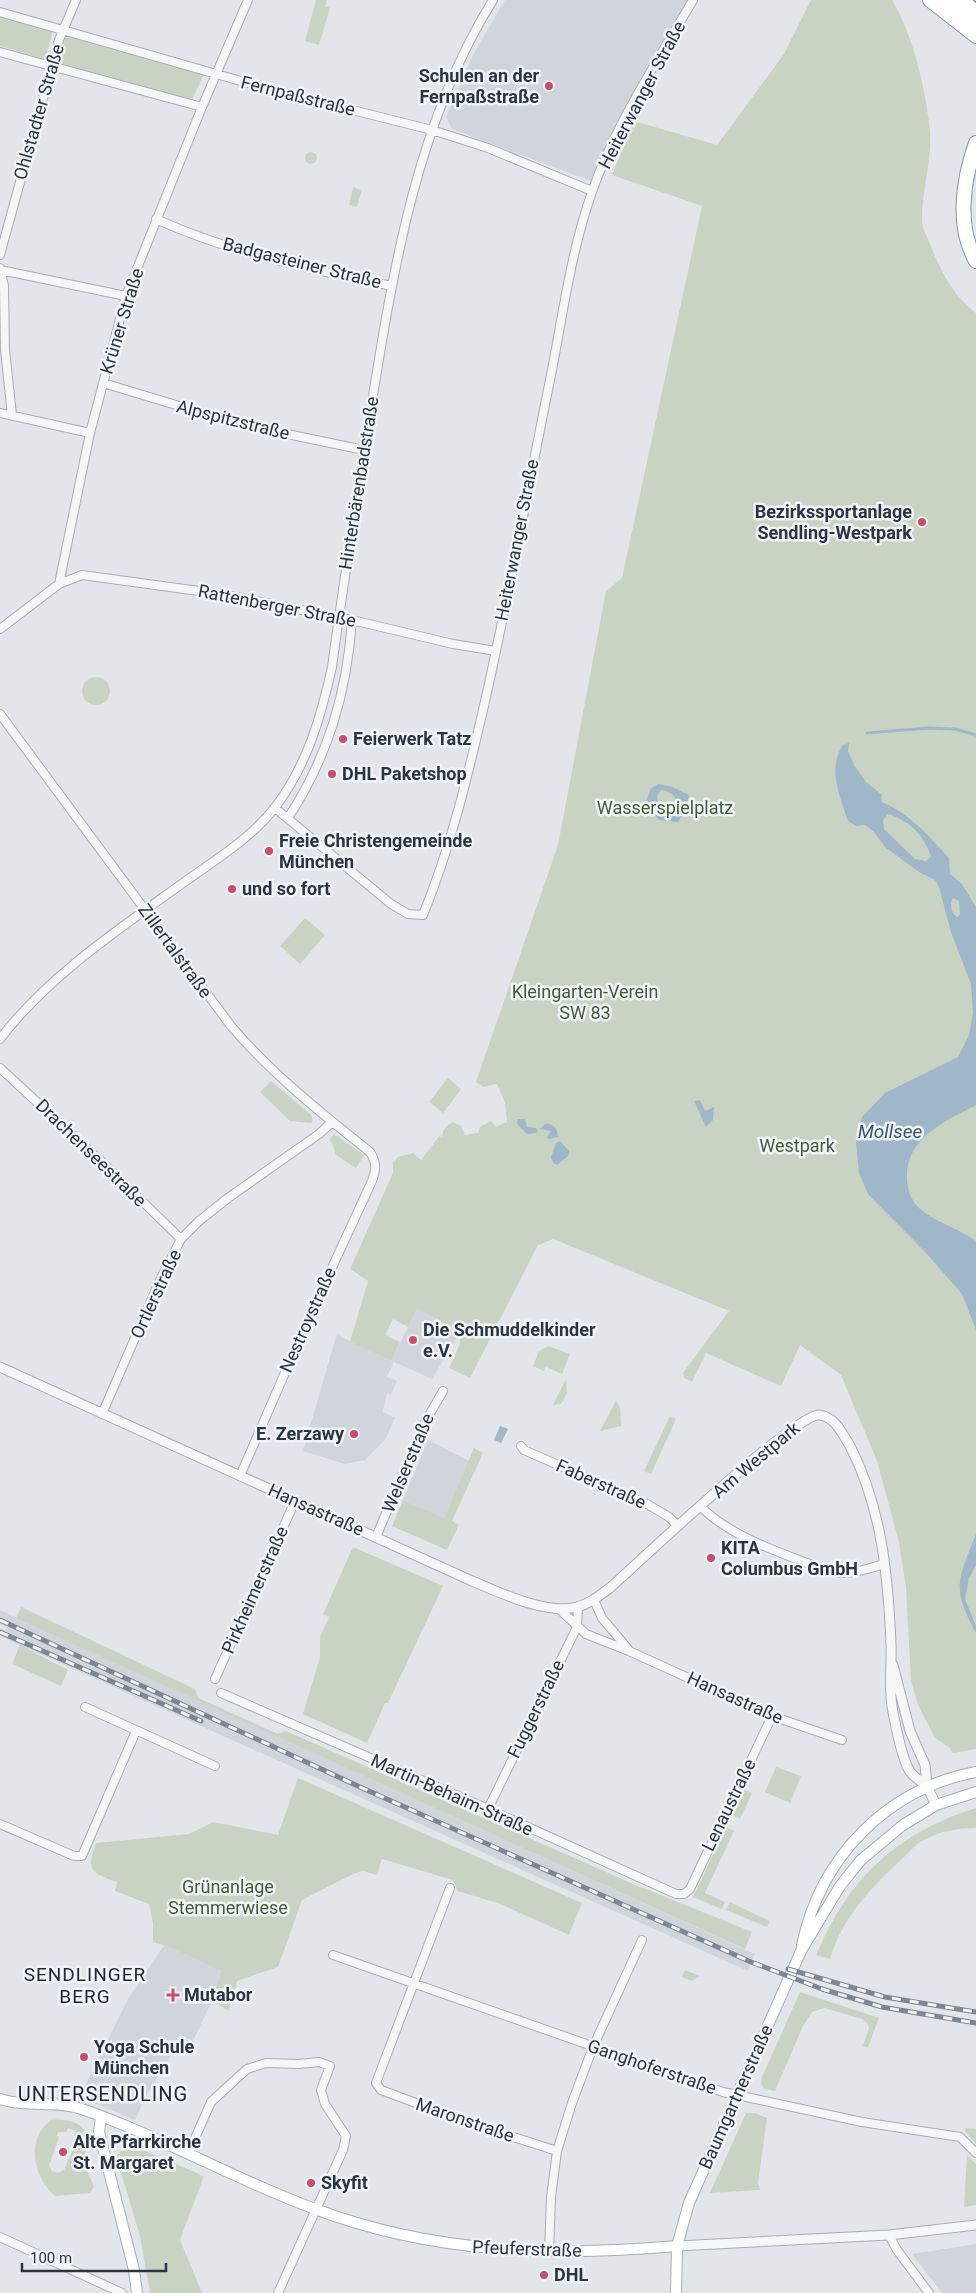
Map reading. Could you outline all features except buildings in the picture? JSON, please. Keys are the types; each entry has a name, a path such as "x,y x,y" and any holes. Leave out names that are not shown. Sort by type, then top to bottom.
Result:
{"highway":[{"path":"930,0 976,36"},
{"path":"948,0 976,22"},
{"path":"963,0 976,10"},
{"path":"976,143 967,174 963,201 964,222 968,242 976,261"}],"main road":[{"path":"927,1787 976,1772"},
{"name":"Baumgartnerstraße","path":"801,1950 806,1923 828,1876 841,1854 858,1834 886,1810 927,1787"},
{"path":"936,1805 976,1792"},
{"name":"Baumgartnerstraße","path":"676,2293 676,2246 689,2203 801,1950 840,1886 861,1860 903,1825 936,1805"},
{"name":"Pfeuferstraße","path":"0,2099 21,2104 80,2108 315,2210 407,2236 463,2247 549,2252 676,2246"},
{"path":"101,2117 99,2125 101,2141 132,2261 137,2293"}],"street":[{"name":"Ohlstadter Straße","path":"0,254 62,30 76,0"},
{"name":"Krüner Straße","path":"59,584 90,433 126,296 156,218 248,0"},
{"name":"Hinterbärenbadstraße","path":"0,1039 17,1017 55,979 239,843 275,808 295,778 322,711 332,667 364,450 392,286 418,179 432,130 467,45 493,0"},
{"name":"Heiterwanger Straße","path":"275,808 316,844 391,904 408,914 422,915 437,879 463,799 496,651 573,261 592,191 622,124 662,50 694,0"},
{"name":"Fernpaßstraße","path":"0,12 216,74 432,130 488,148 592,191"},
{"path":"0,52 202,107"},
{"name":"Badgasteiner Straße","path":"156,218 177,228 261,257 392,286"},
{"path":"12,415 5,350 4,286 0,269 126,296"},
{"name":"Alpspitzstraße","path":"103,383 239,424 364,450"},
{"path":"0,413 90,433"},
{"name":"Rattenberger Straße","path":"59,584 82,575 221,594 352,620 453,644 496,651"},
{"path":"0,629 59,584"},
{"path":"288,818 302,797 319,762 338,713 352,620"},
{"name":"Zillertalstraße","path":"0,714 146,910 188,970 248,1046 332,1122 370,1152 376,1164"},
{"name":"Drachenseestraße","path":"0,1068 117,1176 181,1240"},
{"name":"Ortlerstraße","path":"102,1414 161,1278 181,1240 199,1221 228,1198 319,1134 332,1122"},
{"name":"Nestroystraße","path":"240,1476 311,1313 372,1181 376,1164"},
{"name":"Hansastraße","path":"0,1367 492,1589 531,1603 558,1608 577,1627 613,1646 630,1650 772,1716 842,1740"},
{"name":"Welserstraße","path":"376,1537 424,1424 443,1391"},
{"name":"Am Westpark","path":"558,1608 578,1607 594,1600 700,1506 804,1420 819,1415 837,1424 858,1462 877,1518 885,1564 892,1659 905,1716 926,1765 927,1787"},
{"name":"Faberstraße","path":"521,1446 524,1450 647,1504 669,1517 678,1526"},
{"name":"Pirkheimerstraße","path":"215,1679 295,1500"},
{"path":"700,1506 710,1516 737,1533 827,1570 845,1573 885,1564"},
{"name":"Hansastraße","path":"594,1600 602,1618 630,1650"},
{"name":"Fuggerstraße","path":"488,1809 577,1627 578,1607"},
{"name":"Am Westpark","path":"892,1659 889,1684 896,1727 910,1771 927,1787 936,1805"},
{"name":"Martin-Behaim-Straße","path":"221,1693 488,1809 676,1894 684,1894"},
{"path":"85,1707 215,1766"},
{"name":"Lenaustraße","path":"684,1894 690,1889 772,1716"},
{"path":"0,1824 74,1856 81,1856 84,1853 136,1731"},
{"path":"413,1983 450,1888"},
{"path":"549,2252 551,2197 557,2151 572,2103 593,2047 642,1940"},
{"name":"Ganghoferstraße","path":"333,1955 593,2047 736,2095 862,2122 960,2137 976,2152"},
{"name":"Maronstraße","path":"413,1983 376,2082 380,2090 468,2122 557,2151"},
{"path":"188,2154 211,2102 248,2069 266,2062 300,2064 319,2062 330,2066 321,2090 325,2104 346,2136 343,2150 278,2293"},
{"name":"Pfeuferstraße","path":"676,2246 889,2235 976,2226"},
{"path":"889,2235 897,2250 929,2293"},
{"path":"0,2237 122,2293"}],"shaded area":[{"name":"Schulen an der Fernpaßstraße","path":"505,0 688,0 618,121 591,181 452,129 446,117 473,55"},
{"path":"417,1309 460,1332 432,1379 394,1362 387,1377 397,1381 391,1395 387,1393 383,1412 395,1418 385,1440 365,1460 345,1464 303,1451 337,1333 350,1342 391,1361"},
{"path":"428,1440 469,1461 444,1518 403,1500"},
{"path":"0,1610 755,1954 748,1971 0,1636 0,1628 5,1630 7,1627 0,1624"},
{"path":"164,1945 221,1971 212,2001 193,2041 183,2036 147,2094 135,2120 85,2099 86,2084 128,1999"},
{"path":"976,2244 976,2293 942,2293 912,2254"}],"green space":[{"path":"316,0 327,0 325,6 330,8 319,45 305,41"},
{"name":"Westpark","path":"811,0 892,0 906,29 917,63 922,81 930,131 930,153 922,208 922,224 947,280 960,298 976,313 976,1749 953,1753 950,1748 935,1738 918,1705 911,1681 906,1588 899,1542 877,1461 841,1375 800,1345 781,1386 706,1353 692,1382 684,1378 683,1373 729,1311 553,1239 538,1245 470,1378 449,1368 460,1344 460,1332 417,1309 408,1327 393,1319 385,1335 400,1342 391,1361 350,1342 368,1281 350,1269 393,1173 393,1162 398,1157 414,1153 421,1160 440,1135 442,1138 445,1128 453,1122 461,1126 465,1135 478,1133 480,1127 491,1121 496,1127 507,1122 505,1103 497,1084 483,1087 476,1082 558,845 606,591 622,578 702,206 612,175 634,121 717,145 784,54"},
{"path":"0,17 53,31 45,59 0,46"},
{"path":"66,36 204,74 192,100 59,63"},
{"path":"313,152 316,153 316,163 309,164 306,163 305,156 306,153"},
{"path":"353,187 362,190 357,207 349,205"},
{"path":"96,677 106,681 110,691 106,701 96,705 86,701 82,691 86,681"},
{"path":"305,918 325,935 300,964 280,946"},
{"path":"448,1078 461,1089 443,1113 429,1102"},
{"path":"271,1081 311,1115 313,1121 311,1123 290,1121 260,1092"},
{"path":"334,1134 364,1155 356,1168 336,1155 329,1140"},
{"path":"548,1346 570,1354 562,1374 546,1367 544,1371 533,1366 539,1351"},
{"path":"566,1379 567,1393 561,1404 553,1405"},
{"path":"616,1401 620,1407 621,1426 600,1431"},
{"path":"670,1416 676,1419 651,1474 644,1471"},
{"path":"474,1448 483,1453 452,1521 459,1525 447,1550 392,1526 403,1500 444,1518"},
{"path":"353,1547 443,1586 367,1743 303,1714 320,1657 320,1637 329,1617 323,1614"},
{"path":"21,1607 195,1689 198,1698 278,1734 286,1731 638,1886 752,1932 745,1949 16,1618"},
{"path":"20,1645 68,1670 61,1686 12,1664"},
{"path":"776,1767 801,1776 790,1803 765,1792"},
{"name":"Grünanlage Stemmerwiese","path":"298,1778 582,1903 569,1935 498,1903 457,1891 453,1880 382,1859 377,1875 363,1871 353,1874 302,1900 278,1967 237,1981 229,2011 212,2001 221,1971 164,1945 153,1942 153,1923 149,1904 115,1891 117,1882 101,1876 93,1869 91,1860 93,1852 96,1843 189,1834 213,1822 278,1835"},
{"path":"743,1789 752,1793 740,1819 731,1815"},
{"path":"976,1808 976,1828 943,1832 918,1843 881,1879 850,1916 835,1944 830,1959 816,1955 844,1903 860,1881 878,1862 899,1845 922,1831 948,1818"},
{"path":"726,1827 734,1831 705,1893 725,1902 722,1909 693,1897"},
{"path":"730,1902 770,1921 767,1927 726,1910"},
{"path":"685,1970 700,1976 692,1981 682,1977"},
{"path":"800,1992 879,2018 868,2047 863,2046 869,2028 862,2019 824,2008 812,2012 803,2026 775,2091 764,2089 761,2083 762,2077"},
{"path":"746,2113 755,2113 767,2118 758,2183 760,2190 710,2193"},
{"path":"51,2120 57,2120 74,2122 83,2129 88,2142 83,2160 94,2187 90,2193 55,2196 47,2188 37,2168 35,2158 35,2148 43,2128","holes":["68,2128 76,2131 74,2135 82,2139 78,2148 74,2147 64,2170 58,2173 52,2171 49,2165 59,2137 57,2136 58,2132 66,2132"]},
{"path":"965,2128 976,2129 976,2144 965,2131"},
{"path":"129,2144 204,2176 180,2240 202,2293 150,2293 140,2236 116,2156"},
{"path":"967,2155 976,2164 976,2205 964,2207"}],"water":[{"name":"Mollsee","path":"849,743 848,751 854,765 866,782 881,794 882,802 910,819 949,858 950,874 962,884 976,907 976,1105 940,1125 919,1142 912,1153 908,1166 907,1180 910,1195 919,1208 933,1218 976,1241 976,1330 962,1294 927,1254 868,1194 859,1173 856,1142 862,1117 885,1093 958,1057 969,1035 973,1013 971,984 951,932 939,887 935,880 919,872 885,847 874,832 865,825 856,826 848,821 836,783 835,773 838,754 843,745","holes":["887,814 909,824 925,842 931,857 926,861 915,859 884,829 883,821","953,898 959,901 960,915 957,917 951,908"]},
{"path":"659,784 672,787 689,795 686,809 678,822 659,820 651,811 647,799 651,788","holes":["662,790 670,793 676,799 678,804 674,811 663,808 659,804 657,797 658,793"]},
{"path":"700,1100 705,1111 714,1107 713,1120 706,1127 694,1101"},
{"path":"518,1119 525,1119 527,1127 536,1128 538,1131 527,1134 517,1124"},
{"path":"545,1124 551,1124 554,1127 558,1137 549,1139 547,1137 551,1131 540,1129"},
{"path":"560,1141 569,1151 568,1156 557,1165 553,1163 551,1157 556,1143"},
{"path":"500,1426 508,1429 501,1443 494,1440"},
{"path":"976,1534 976,1565 969,1578 965,1599 976,1626 976,1633 963,1605 960,1584 961,1573"}],"waterway":[{"path":"867,733 928,728 955,729 976,735"}],"railway":[{"path":"0,1620 360,1787 751,1962 822,1989 882,2007 976,2023"},
{"path":"0,1632 201,1721"},
{"path":"788,1969 885,1997 976,2012"}],"place":[{"name":"Schulen an der Fernpaßstraße","path":"549,86"},
{"name":"Bezirkssportanlage Sendling-Westpark","path":"922,522"},
{"name":"Feierwerk Tatz","path":"343,739"},
{"name":"DHL Paketshop","path":"332,774"},
{"name":"Freie Christengemeinde München","path":"269,851"},
{"name":"und so fort","path":"232,889"},
{"name":"Die Schmuddelkinder e.V.","path":"413,1340"},
{"name":"E. Zerzawy","path":"354,1434"},
{"name":"KITA Columbus GmbH","path":"711,1558"},
{"name":"Mutabor","path":"173,1995"},
{"name":"Yoga Schule München","path":"84,2057"},
{"name":"Alte Pfarrkirche St. Margaret","path":"63,2152"},
{"name":"Skyfit","path":"311,2183"},
{"name":"DHL","path":"544,2275"}],"district":[{"name":"SENDLINGER BERG","path":"85,1985"},
{"name":"UNTERSENDLING","path":"103,2094"}],"park label":[{"name":"Wasserspielplatz","path":"665,808"},
{"name":"Kleingarten-Verein SW 83","path":"585,1002"}]}
